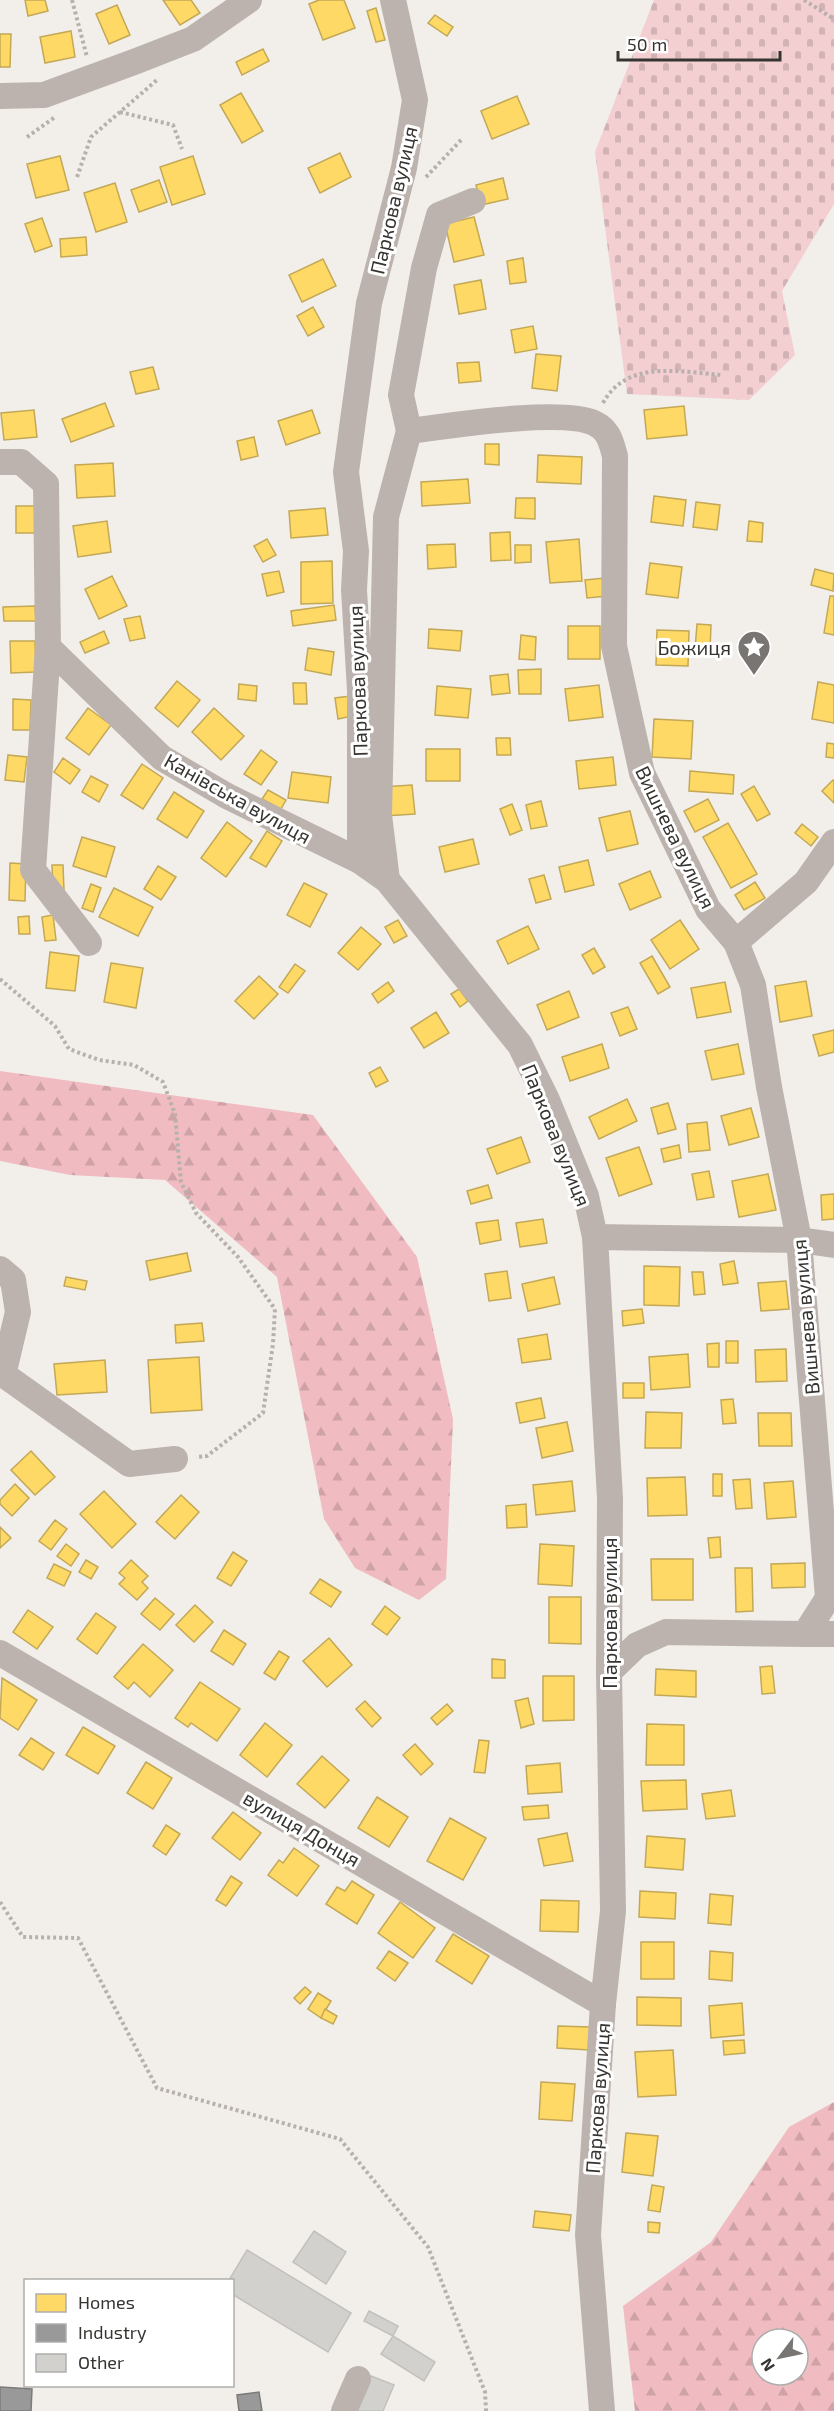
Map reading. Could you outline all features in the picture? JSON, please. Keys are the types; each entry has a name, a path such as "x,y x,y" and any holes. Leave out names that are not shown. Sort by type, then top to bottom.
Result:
{"street":[{"path":"0,96 44,95 92,78 193,39 249,0"},
{"name":"Паркова вулиця","path":"393,0 416,100 404,168 369,303 346,472 356,551 354,590 360,690 360,861 387,880 520,1045 548,1100 586,1196 595,1237 610,1498 609,1672 613,1911 603,2004 588,2235 602,2411"},
{"path":"387,880 379,815 386,517 409,431 401,394 424,268 439,215 473,201"},
{"path":"409,431 549,417 593,422"},
{"name":"Вишнева вулиця","path":"593,422 609,434 615,456 614,646 642,772 708,909 736,942 753,985 769,1087 799,1240 828,1598 805,1634"},
{"path":"0,462 21,462 46,484 48,647 33,870 89,943"},
{"path":"356,551 386,517"},
{"name":"Канівська вулиця","path":"48,647 162,758 227,796 360,861"},
{"path":"736,942 806,882 834,842"},
{"path":"595,1237 799,1240 834,1245"},
{"path":"0,1269 13,1280 18,1312 1,1374 129,1464 175,1459"},
{"path":"609,1672 636,1645 666,1632 834,1634"},
{"name":"вулиця Донця","path":"0,1653 603,2004"},
{"path":"344,2411 358,2379"}],"path":[{"path":"72,0 92,78"},
{"path":"804,0 834,19"},
{"path":"77,177 91,138 162,75"},
{"path":"119,112 173,125 182,149"},
{"path":"593,422 609,393 633,374 660,371 722,375"},
{"path":"0,979 55,1026 69,1049 99,1060 134,1065 163,1082 175,1114 181,1182 196,1213 238,1257 275,1309 273,1344 263,1413 207,1456 175,1459"},
{"path":"0,1902 23,1937 78,1938 157,2088 340,2139 428,2247 485,2392 486,2411"}],"green space":[{"path":"654,0 834,0 834,204 782,291 795,355 749,400 627,394 595,152"},
{"path":"0,1071 313,1115 417,1257 453,1419 446,1579 419,1600 355,1568 324,1519 277,1277 165,1180 70,1175 0,1161"},
{"path":"834,2102 834,2411 635,2411 623,2306 711,2242 789,2127"}],"building: Homes":[{"path":"25,0 45,0 48,11 28,16"},
{"path":"163,0 191,0 200,13 180,25"},
{"path":"319,0 344,0 355,28 323,40 309,4"},
{"path":"117,5 130,35 109,44 96,14"},
{"path":"376,8 385,40 376,42 367,11"},
{"path":"435,15 453,27 447,36 428,23"},
{"path":"71,31 75,57 45,63 40,37"},
{"path":"0,34 11,34 10,67 0,67"},
{"path":"263,49 269,61 242,75 236,62"},
{"path":"241,93 263,131 242,143 220,105"},
{"path":"517,96 529,124 492,139 481,111"},
{"path":"340,153 351,177 320,193 308,168"},
{"path":"60,156 69,190 36,198 27,164"},
{"path":"193,156 205,194 172,205 160,167"},
{"path":"503,178 508,199 481,205 476,185"},
{"path":"159,180 167,202 139,212 131,190"},
{"path":"115,183 127,222 96,232 84,193"},
{"path":"474,217 484,255 454,262 445,224"},
{"path":"42,218 52,246 35,252 25,224"},
{"path":"86,237 87,255 61,257 60,239"},
{"path":"523,258 526,282 510,284 507,261"},
{"path":"323,259 336,286 302,302 289,275"},
{"path":"481,280 486,309 459,314 454,285"},
{"path":"313,307 324,327 308,336 297,316"},
{"path":"533,326 537,349 515,353 511,330"},
{"path":"536,354 561,356 557,391 532,388"},
{"path":"479,362 481,381 459,383 457,363"},
{"path":"153,367 159,389 136,394 130,372"},
{"path":"105,403 114,426 71,442 62,419"},
{"path":"684,406 687,435 647,439 644,410"},
{"path":"34,410 37,437 4,440 1,413"},
{"path":"312,410 320,433 286,445 278,421"},
{"path":"254,437 258,456 241,460 237,441"},
{"path":"485,444 499,444 499,465 485,464"},
{"path":"538,455 582,457 581,484 537,482"},
{"path":"113,463 115,496 77,498 75,465"},
{"path":"468,479 470,503 422,506 421,482"},
{"path":"654,496 686,500 683,526 651,522"},
{"path":"516,498 535,498 535,519 515,518"},
{"path":"696,502 720,505 717,530 693,527"},
{"path":"16,506 38,506 38,533 16,533"},
{"path":"325,508 328,535 291,538 289,511"},
{"path":"107,521 111,552 78,557 73,526"},
{"path":"749,521 763,523 762,542 747,541"},
{"path":"510,532 511,560 491,561 490,533"},
{"path":"267,539 276,555 263,562 254,546"},
{"path":"579,539 582,581 550,583 546,542"},
{"path":"455,544 456,567 428,569 427,545"},
{"path":"515,545 531,545 531,562 515,563"},
{"path":"332,561 333,603 301,604 301,562"},
{"path":"650,563 682,567 678,598 646,594"},
{"path":"815,569 834,574 833,591 811,585"},
{"path":"279,571 284,592 267,596 262,574"},
{"path":"112,576 127,606 99,619 85,589"},
{"path":"605,578 607,596 587,598 585,580"},
{"path":"830,596 834,596 834,635 824,633"},
{"path":"334,605 336,620 293,626 291,611"},
{"path":"35,606 36,621 4,621 3,607"},
{"path":"140,616 145,638 130,641 124,619"},
{"path":"697,624 711,625 710,650 695,649"},
{"path":"568,626 600,626 600,659 568,659"},
{"path":"429,629 462,631 460,651 428,648"},
{"path":"657,630 689,631 688,666 656,665"},
{"path":"104,631 109,643 85,653 80,642"},
{"path":"521,635 536,637 535,660 519,659"},
{"path":"10,641 35,641 36,672 11,673"},
{"path":"308,648 334,652 331,675 305,670"},
{"path":"541,669 541,694 519,694 518,670"},
{"path":"508,674 510,693 492,695 490,676"},
{"path":"177,681 200,700 178,727 155,708"},
{"path":"818,682 834,685 834,723 812,719"},
{"path":"293,683 306,683 307,704 294,704"},
{"path":"239,684 257,686 256,701 238,699"},
{"path":"599,685 603,717 569,721 565,689"},
{"path":"437,686 471,689 468,718 435,715"},
{"path":"350,696 352,716 338,719 335,698"},
{"path":"13,699 31,700 30,730 13,730"},
{"path":"88,708 111,725 89,755 66,738"},
{"path":"214,708 244,736 221,760 192,732"},
{"path":"654,719 693,721 691,759 652,757"},
{"path":"496,738 510,738 511,755 497,755"},
{"path":"827,743 834,744 834,758 826,757"},
{"path":"426,749 460,749 460,781 426,781"},
{"path":"261,750 277,762 261,785 244,774"},
{"path":"8,755 27,757 24,782 5,780"},
{"path":"613,757 616,785 579,789 576,761"},
{"path":"63,758 80,770 70,784 54,772"},
{"path":"142,764 163,778 143,809 121,795"},
{"path":"690,771 734,775 733,794 689,791"},
{"path":"292,772 331,777 328,803 288,798"},
{"path":"91,776 108,785 99,802 82,792"},
{"path":"834,781 834,803 822,791"},
{"path":"412,785 415,814 384,816 381,787"},
{"path":"754,786 770,814 757,821 741,794"},
{"path":"268,790 286,800 281,809 262,799"},
{"path":"174,792 204,811 187,838 157,819"},
{"path":"708,799 719,820 695,832 684,811"},
{"path":"541,801 547,826 531,829 526,805"},
{"path":"512,804 522,830 510,835 500,809"},
{"path":"630,811 638,844 607,851 599,818"},
{"path":"227,822 252,841 226,877 201,858"},
{"path":"728,823 757,874 731,888 703,837"},
{"path":"802,824 818,837 811,846 795,833"},
{"path":"267,831 282,841 266,867 250,858"},
{"path":"82,837 115,847 106,877 73,866"},
{"path":"473,839 479,864 445,872 439,847"},
{"path":"588,860 594,885 565,892 559,867"},
{"path":"10,863 26,864 25,901 9,900"},
{"path":"52,865 63,865 64,890 53,890"},
{"path":"158,866 176,877 161,900 144,889"},
{"path":"650,871 661,897 630,910 619,884"},
{"path":"544,875 551,899 536,903 529,879"},
{"path":"755,882 765,898 744,910 735,895"},
{"path":"304,883 327,894 310,927 287,915"},
{"path":"91,884 101,888 93,912 82,908"},
{"path":"114,888 153,907 138,936 99,917"},
{"path":"53,915 56,940 45,941 42,917"},
{"path":"29,916 30,934 19,934 18,917"},
{"path":"398,920 407,936 394,943 385,927"},
{"path":"680,920 699,949 670,969 651,940"},
{"path":"528,926 539,949 508,964 497,941"},
{"path":"361,927 381,944 358,970 338,953"},
{"path":"594,948 605,967 593,974 582,955"},
{"path":"50,952 79,956 75,991 46,988"},
{"path":"652,956 670,987 658,994 640,963"},
{"path":"111,963 143,968 136,1008 104,1002"},
{"path":"295,964 305,971 288,993 279,987"},
{"path":"259,976 278,994 254,1019 235,1001"},
{"path":"806,981 812,1016 780,1022 775,986"},
{"path":"388,982 394,991 378,1003 372,994"},
{"path":"725,982 731,1012 697,1018 691,988"},
{"path":"459,989 468,1001 460,1007 451,994"},
{"path":"569,991 579,1017 547,1030 537,1005"},
{"path":"628,1007 637,1029 620,1036 611,1013"},
{"path":"436,1012 449,1033 424,1048 411,1028"},
{"path":"834,1030 834,1052 819,1056 813,1035"},
{"path":"602,1044 609,1068 570,1081 562,1057"},
{"path":"738,1044 744,1074 712,1080 705,1051"},
{"path":"380,1067 388,1081 376,1087 369,1073"},
{"path":"627,1099 637,1121 599,1139 589,1117"},
{"path":"668,1103 676,1129 658,1134 651,1108"},
{"path":"751,1108 759,1137 729,1145 721,1116"},
{"path":"707,1122 710,1150 689,1152 687,1124"},
{"path":"521,1137 530,1162 497,1174 487,1149"},
{"path":"679,1145 681,1158 664,1162 661,1149"},
{"path":"639,1147 652,1184 619,1196 606,1158"},
{"path":"709,1171 714,1197 697,1200 692,1174"},
{"path":"768,1174 776,1210 739,1217 732,1181"},
{"path":"488,1185 492,1198 471,1204 467,1191"},
{"path":"834,1194 834,1219 822,1220 821,1195"},
{"path":"543,1219 547,1243 520,1247 516,1223"},
{"path":"498,1220 501,1240 480,1244 476,1223"},
{"path":"187,1253 191,1271 150,1280 146,1261"},
{"path":"734,1261 738,1283 723,1285 720,1264"},
{"path":"644,1266 680,1267 679,1306 644,1305"},
{"path":"507,1271 511,1298 489,1301 485,1274"},
{"path":"692,1272 703,1272 705,1294 694,1295"},
{"path":"66,1277 87,1281 85,1290 64,1286"},
{"path":"554,1277 560,1304 528,1311 522,1284"},
{"path":"786,1281 789,1309 761,1311 758,1283"},
{"path":"642,1309 644,1323 623,1326 622,1311"},
{"path":"202,1323 204,1341 176,1343 175,1325"},
{"path":"547,1334 551,1359 522,1363 518,1339"},
{"path":"726,1341 738,1341 738,1363 726,1363"},
{"path":"719,1343 719,1367 708,1367 707,1344"},
{"path":"786,1349 787,1381 756,1382 755,1350"},
{"path":"688,1354 690,1387 651,1390 649,1357"},
{"path":"199,1357 202,1410 151,1413 148,1360"},
{"path":"105,1360 107,1392 57,1395 54,1364"},
{"path":"623,1383 644,1383 644,1398 623,1398"},
{"path":"541,1398 545,1418 520,1423 516,1403"},
{"path":"733,1399 736,1423 723,1424 721,1400"},
{"path":"646,1412 682,1413 681,1448 645,1448"},
{"path":"758,1413 791,1413 792,1446 759,1446"},
{"path":"567,1422 573,1451 542,1458 536,1428"},
{"path":"31,1451 55,1477 35,1495 11,1470"},
{"path":"713,1474 722,1474 722,1496 713,1496"},
{"path":"685,1477 687,1515 648,1516 647,1478"},
{"path":"750,1479 752,1508 736,1509 733,1480"},
{"path":"572,1481 575,1511 536,1515 533,1485"},
{"path":"793,1481 796,1517 767,1519 764,1483"},
{"path":"15,1484 29,1498 12,1516 0,1504 0,1500"},
{"path":"104,1491 136,1524 112,1548 80,1514"},
{"path":"181,1495 199,1512 175,1539 156,1522"},
{"path":"526,1504 527,1527 507,1528 506,1506"},
{"path":"55,1520 67,1529 51,1550 39,1541"},
{"path":"0,1527 11,1538 0,1548"},
{"path":"720,1537 721,1557 710,1558 708,1538"},
{"path":"66,1544 79,1554 71,1566 57,1556"},
{"path":"540,1544 574,1546 572,1586 538,1584"},
{"path":"233,1552 247,1561 231,1586 217,1578"},
{"path":"651,1559 693,1559 693,1600 652,1600"},
{"path":"86,1560 98,1567 91,1579 79,1572"},
{"path":"131,1560 148,1576 142,1582 148,1588 137,1600 119,1584 125,1578 119,1573"},
{"path":"805,1563 805,1587 772,1588 771,1564"},
{"path":"54,1564 71,1572 64,1586 47,1578"},
{"path":"735,1568 752,1568 753,1611 736,1612"},
{"path":"320,1579 341,1592 331,1607 310,1593"},
{"path":"549,1597 581,1597 581,1644 549,1643"},
{"path":"155,1598 174,1614 160,1630 141,1614"},
{"path":"195,1605 213,1622 194,1642 176,1625"},
{"path":"385,1606 400,1618 387,1635 372,1624"},
{"path":"28,1610 53,1627 37,1649 13,1632"},
{"path":"96,1613 116,1627 97,1654 77,1639"},
{"path":"224,1630 246,1644 233,1665 211,1651"},
{"path":"329,1638 352,1665 327,1687 303,1661"},
{"path":"143,1644 173,1670 150,1697 134,1682 128,1689 114,1677"},
{"path":"279,1651 289,1657 275,1680 264,1673"},
{"path":"492,1659 505,1660 505,1678 492,1678"},
{"path":"772,1666 775,1693 762,1694 760,1667"},
{"path":"656,1669 696,1671 696,1697 655,1695"},
{"path":"543,1676 574,1676 574,1720 543,1721"},
{"path":"2,1678 37,1700 18,1730 0,1718"},
{"path":"200,1682 240,1709 217,1741 191,1723 188,1727 175,1718"},
{"path":"528,1698 534,1724 521,1728 515,1701"},
{"path":"365,1701 381,1718 372,1727 356,1709"},
{"path":"447,1704 453,1711 437,1725 431,1718"},
{"path":"265,1723 292,1745 267,1777 240,1755"},
{"path":"647,1724 684,1725 684,1765 646,1765"},
{"path":"83,1727 115,1746 98,1774 66,1755"},
{"path":"31,1738 54,1753 43,1770 19,1755"},
{"path":"479,1740 489,1741 485,1773 474,1772"},
{"path":"415,1744 433,1764 421,1775 403,1755"},
{"path":"322,1756 349,1780 325,1808 297,1784"},
{"path":"146,1762 172,1778 153,1809 127,1793"},
{"path":"560,1763 562,1792 528,1794 526,1766"},
{"path":"686,1780 687,1809 643,1811 641,1781"},
{"path":"731,1790 735,1816 706,1819 702,1794"},
{"path":"377,1797 408,1817 389,1847 358,1828"},
{"path":"548,1805 549,1818 524,1820 522,1807"},
{"path":"233,1812 261,1833 240,1860 212,1838"},
{"path":"450,1818 486,1838 463,1880 427,1861"},
{"path":"166,1825 180,1834 166,1855 153,1846"},
{"path":"567,1833 573,1861 544,1866 538,1839"},
{"path":"647,1836 685,1839 683,1870 645,1867"},
{"path":"294,1848 319,1866 297,1896 268,1875 279,1860 283,1863"},
{"path":"231,1876 242,1883 226,1906 216,1900"},
{"path":"352,1881 374,1895 357,1924 326,1904 337,1887 345,1891"},
{"path":"640,1891 676,1893 675,1919 639,1917"},
{"path":"710,1894 733,1896 731,1925 708,1923"},
{"path":"541,1900 579,1901 578,1932 540,1931"},
{"path":"400,1902 435,1928 413,1958 378,1933"},
{"path":"453,1934 489,1956 472,1984 436,1961"},
{"path":"641,1942 674,1942 674,1979 641,1979"},
{"path":"389,1951 408,1963 395,1981 377,1968"},
{"path":"710,1951 733,1953 732,1981 709,1979"},
{"path":"305,1987 311,1992 300,2004 294,1998"},
{"path":"318,1993 331,2001 321,2018 308,2009"},
{"path":"637,1997 681,1998 681,2026 637,2025"},
{"path":"742,2003 744,2035 711,2038 709,2006"},
{"path":"325,2009 337,2016 333,2024 321,2018"},
{"path":"558,2026 590,2027 589,2050 557,2048"},
{"path":"744,2040 745,2053 724,2055 723,2041"},
{"path":"673,2050 676,2095 638,2097 635,2052"},
{"path":"541,2082 575,2084 572,2121 539,2119"},
{"path":"626,2133 658,2136 653,2176 622,2172"},
{"path":"652,2185 664,2187 660,2212 648,2210"},
{"path":"535,2211 571,2215 569,2231 533,2227"},
{"path":"648,2222 660,2223 659,2233 648,2232"}],"building: Industry":[{"path":"0,2387 32,2389 31,2411 0,2411"},
{"path":"259,2392 262,2411 239,2411 237,2395"}],"building: Other":[{"path":"314,2231 346,2252 326,2284 293,2262"},
{"path":"247,2250 351,2313 328,2352 234,2295 234,2279 230,2279"},
{"path":"369,2311 398,2326 393,2336 364,2321"},
{"path":"393,2336 435,2362 424,2381 381,2354"},
{"path":"371,2376 394,2385 383,2411 356,2411"}],"place":[{"name":"Божиця","path":"754,676"}]}
